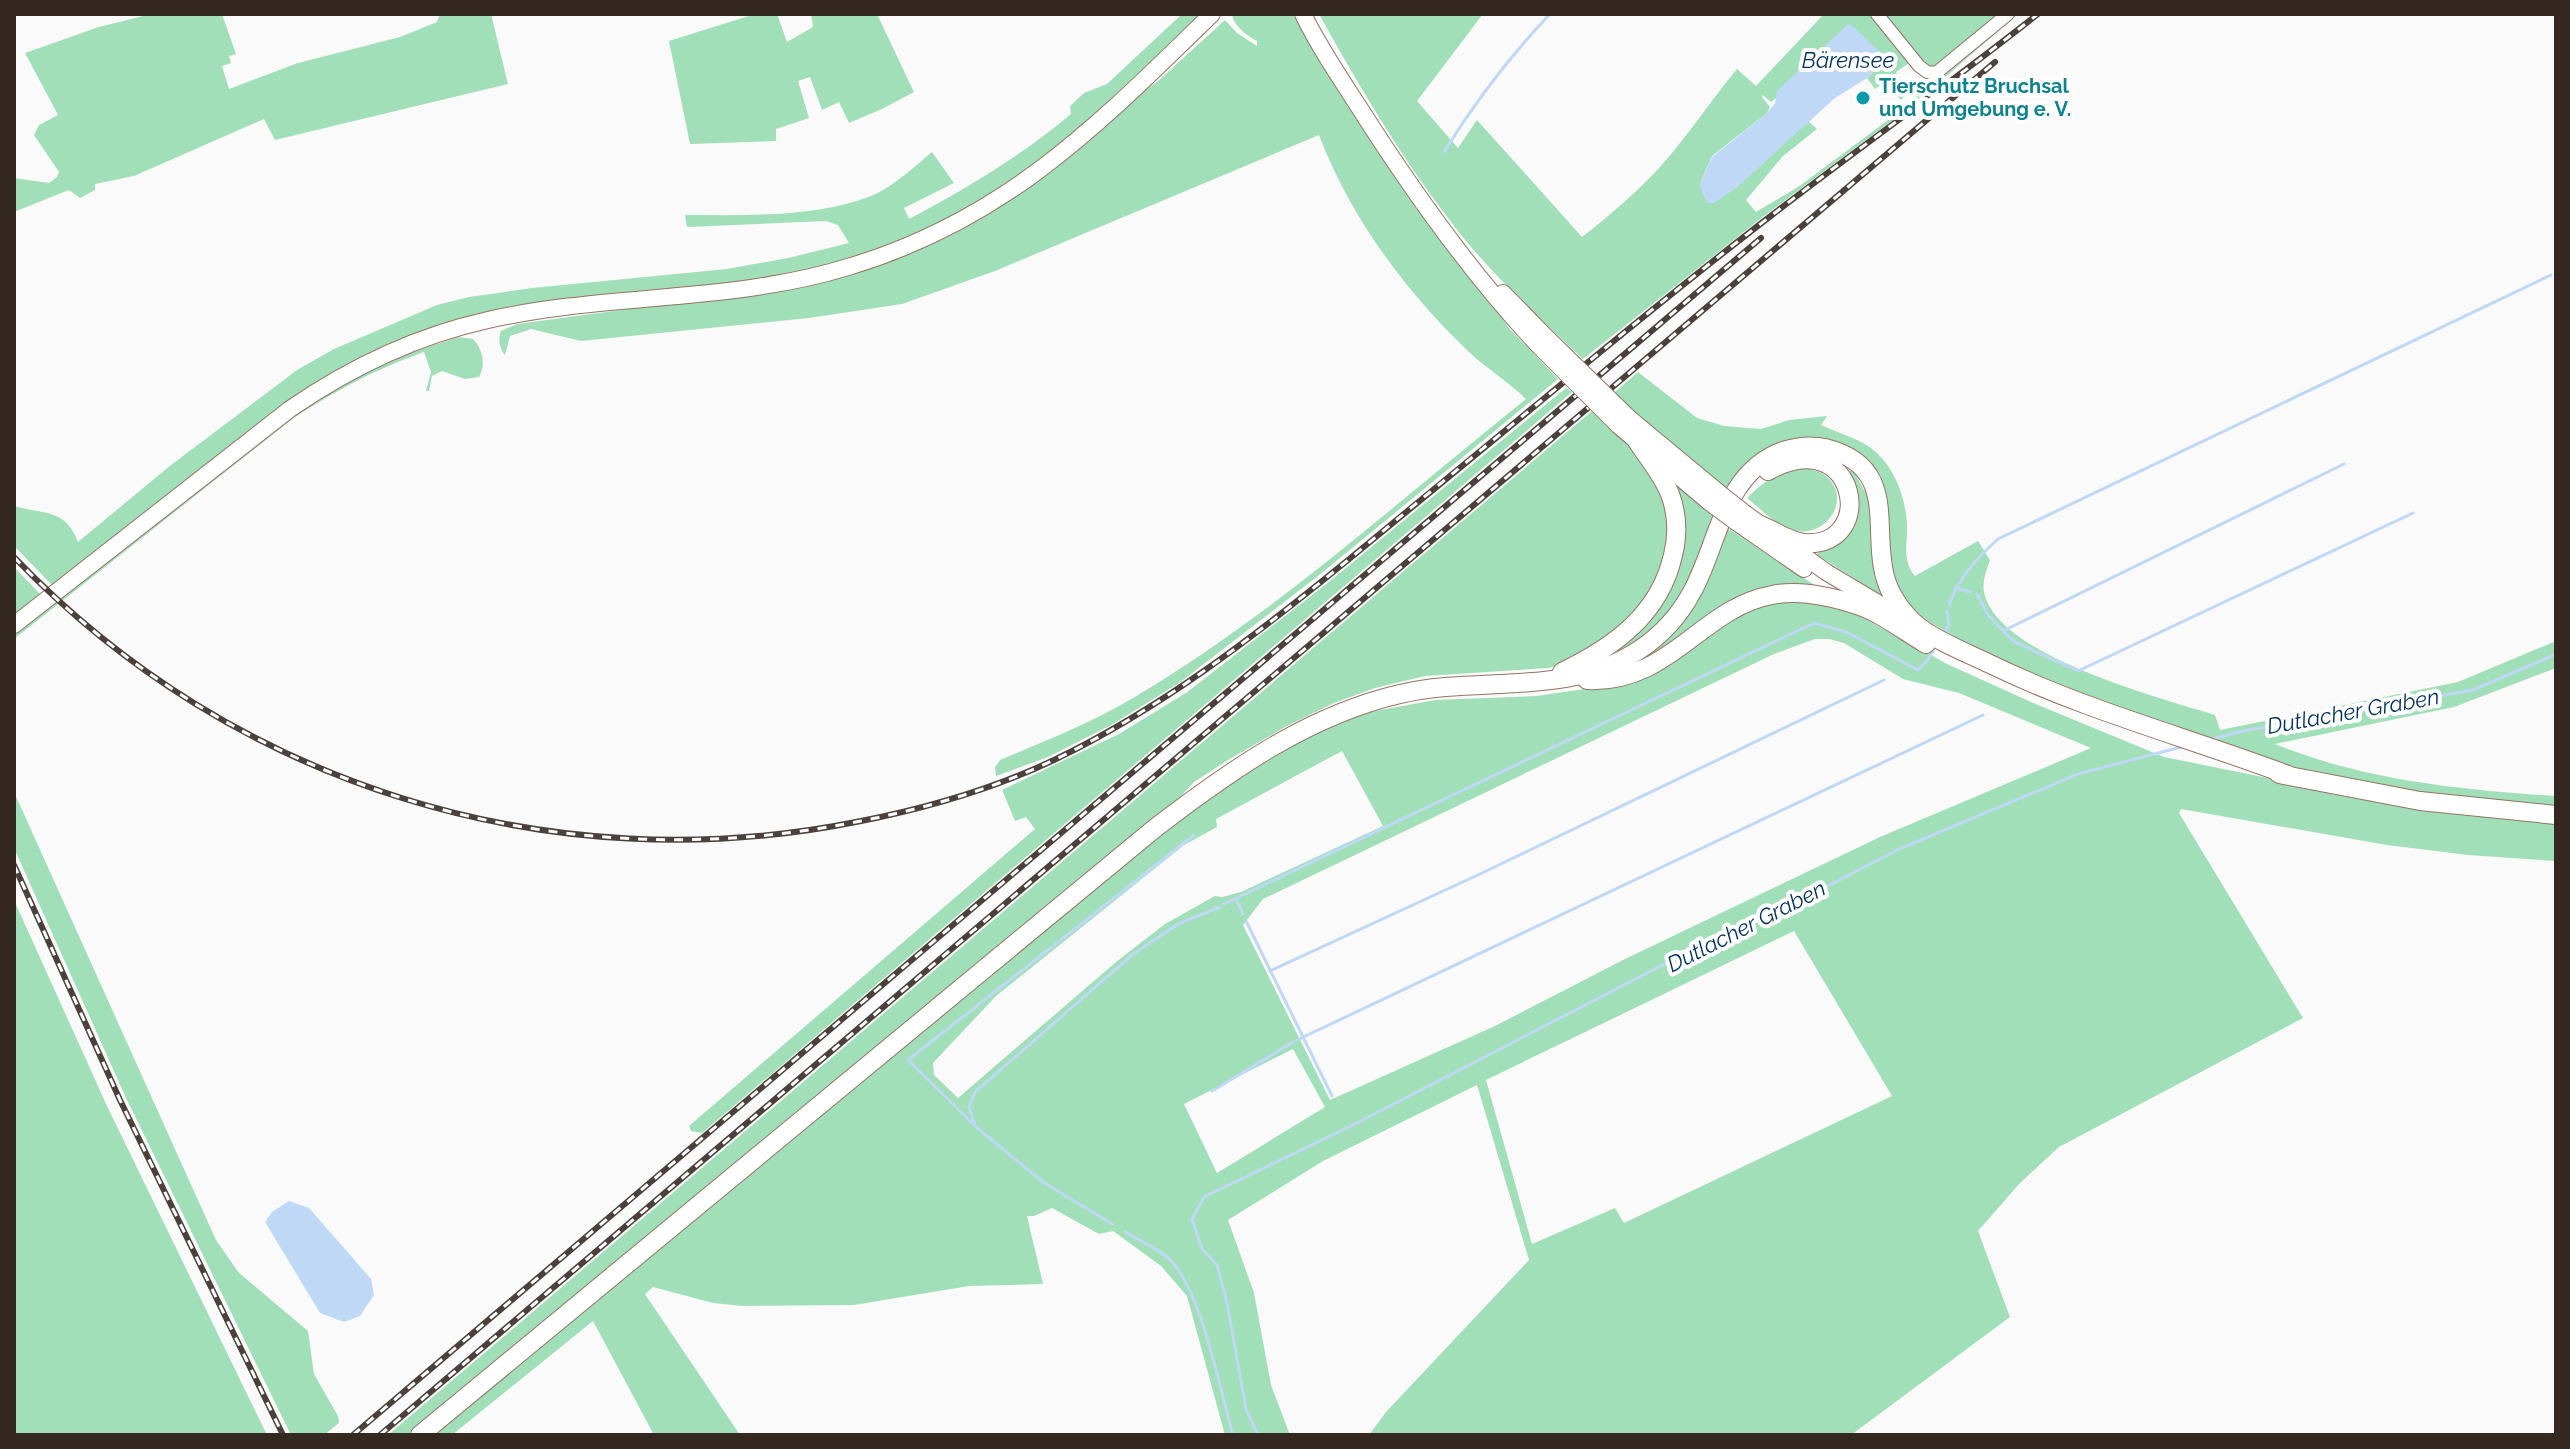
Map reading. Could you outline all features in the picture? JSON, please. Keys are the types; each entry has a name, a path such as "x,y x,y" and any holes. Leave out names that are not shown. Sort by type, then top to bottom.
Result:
{"main road":[{"path":"14,625 290,409 370,360 486,320 552,309 769,285 822,275 897,250 959,222 1035,175 1091,130 1212,14"},
{"path":"1302,16 1378,137 1491,293 1625,423 1860,606"},
{"path":"1544,682 1595,656 1627,632 1654,603 1671,568 1677,532 1670,494 1625,423"},
{"path":"420,1435 1154,829 1213,785 1290,737 1380,699 1435,688 1564,679 1623,660 1648,644 1670,625 1693,591 1726,509 1721,495 1637,441"},
{"path":"1721,495 1757,463 1788,450 1802,447 1830,449 1855,463 1866,473 1878,497 1884,577 1897,603 1925,634"},
{"path":"1721,495 1776,466 1810,460 1833,466 1847,484 1851,505 1848,516 1838,532 1818,543 1797,542 1747,520"},
{"path":"1747,520 1925,634 2069,710 2237,767 2420,801 2556,815"},
{"path":"1564,679 1602,681 1648,668 1740,606 1772,595 1808,593 1860,606 1925,634"},
{"path":"2177,746 2213,750 2288,775"}],"street":[{"path":"1877,14 1919,66 1927,72 1936,73 2008,14"}],"green space":[{"path":"151,14 222,14 236,54 229,56 231,63 222,66 229,89 298,63 400,37 437,22 440,14 491,14 508,84 275,140 264,119 134,176 95,184 95,190 80,198 69,190 14,212 14,178 49,183 59,172 34,135 39,125 58,115 25,53 99,27"},
{"path":"755,14 777,14 787,42 813,27 811,14 877,14 914,92 849,123 839,102 822,110 810,77 798,81 809,118 776,129 776,141 690,144 669,41"},
{"path":"1182,14 1203,14 1031,172 970,210 850,263 776,279 512,306 439,326 396,343 54,587 14,546 14,506 60,518 73,531 78,542 171,465 297,370 334,349 437,305 532,288 727,269 849,243 838,225 826,221 687,227 685,215 780,214 849,203 887,187 932,152 954,183 904,208 909,219 993,171 1033,144 1071,114 1070,106 1084,93 1107,84"},
{"path":"1232,14 1292,14 1509,328 1558,379 1318,576 1179,683 1113,724 1048,757 996,776 995,767 1000,760 1117,707 1236,630 1335,555 1526,399 1469,352 1402,279 1363,224 1319,135 995,271 902,304 809,318 581,341 531,329 510,336 505,355 501,349 501,331 517,324 770,290 899,256 1157,82 1225,20 1237,33 1257,46 1257,41 1241,30"},
{"path":"1319,14 1483,14 1417,101 1458,148 1477,120 1582,237 1660,167 1737,69 1756,86 1824,14 1874,14 1912,61 1896,72 1909,91 1901,100 1885,82 1875,89 1867,78 1882,64 1771,102 1763,95 1770,107 1767,113 1712,156 1701,181 1736,188 1808,121 1817,129 1783,156 1746,200 1756,212 1798,187 1903,109 1943,72 1929,70 1880,14 2018,14 1913,105 1764,216 1583,359 1497,276 1451,222 1381,120"},
{"path":"459,337 473,339 479,347 483,362 479,377 465,379 442,371 432,376 429,391 426,391 431,372 424,352 342,389 295,417 14,639 14,633 294,414 373,369"},
{"path":"1638,372 1697,418 1724,426 1761,429 1789,420 1827,416 1821,425 1872,448 1891,470 1903,501 1907,523 1906,556 1915,576 1978,541 1990,560 1984,582 1985,596 1998,618 2021,638 2086,672 2215,715 2220,730 2458,682 2556,641 2556,668 2454,707 2275,744 2378,775 2484,790 2556,796 2556,809 2515,807 2335,780 2141,717 1982,652 1921,617 1901,599 1891,581 1861,460 1802,448 1770,450 1755,457 1726,489 1654,433 1615,392"},
{"path":"1566,388 1572,392 702,1133 691,1131 689,1126 1035,829 1026,817 1015,821 1002,790 1119,734 1186,693 1325,585"},
{"path":"1592,411 1649,465 1667,497 1671,546 1638,615 1568,663 1549,668 1425,676 1375,688 1334,703 1285,727 1194,782 1172,806 409,1435 388,1435"},
{"path":"1806,468 1823,474 1837,493 1833,514 1817,528 1805,531 1786,528 1747,498 1774,477"},
{"path":"1853,470 1869,499 1881,595 1817,555 1819,550 1844,531 1854,515 1857,496 1848,472"},
{"path":"1674,481 1714,516 1695,565 1673,607 1659,624 1641,640 1593,662 1659,606"},
{"path":"1726,527 1816,586 1780,588 1668,652 1607,674 1642,656"},
{"path":"14,567 42,596 14,619"},
{"path":"1799,599 1847,609 1947,664 2164,757 2278,780 2556,822 2556,861 2387,845 2181,809 2179,813 2303,1018 2059,1147 2020,1183 1978,1231 2010,1317 1851,1435 1369,1435 1386,1412 1529,1260 1477,1085 1323,1161 1228,1220 1254,1293 1271,1385 1290,1435 1225,1435 1187,1296 1161,1266 1113,1231 1099,1234 1052,1208 1027,1216 1043,1284 969,1286 854,1305 743,1306 713,1303 653,1287 645,1294 740,1435 654,1435 593,1321 452,1435 430,1435 1146,845 1238,777 1293,744 1359,714 1435,700 1536,696 1599,687 1761,603","holes":["1815,639 1844,643 1903,679 1959,693 2091,748 1880,837 1625,959 1495,1026 1330,1100 1243,925 1263,899 1774,654","1342,751 1383,826 1241,892 1215,896 1165,924 1116,962 958,1098 934,1075 933,1063 996,996 1184,845 1217,827 1216,819","1794,931 1892,1096 1624,1223 1615,1208 1532,1244 1486,1080","1293,1049 1325,1107 1217,1173 1184,1104"]},
{"path":"14,792 216,1240 239,1273 308,1331 314,1374 338,1416 339,1423 324,1435 291,1435 126,1098 14,848"},
{"path":"14,900 107,1106 267,1435 14,1435"}],"water":[{"name":"Bärensee","path":"1849,23 1880,52 1882,64 1867,78 1835,98 1736,188 1714,203 1707,203 1700,188 1712,157 1767,113 1775,103 1777,91"},
{"path":"289,1201 309,1208 371,1279 374,1295 360,1316 344,1322 320,1313 265,1222 272,1212"}],"waterway":[{"path":"1444,152 1494,80 1550,14"},
{"path":"1949,605 1969,569 1998,539 2551,275"},
{"path":"2003,631 2344,464"},
{"path":"1977,594 1988,615 2013,641 2078,671 2413,513"},
{"path":"1955,588 1971,592"},
{"path":"1943,634 1949,625 1947,611"},
{"path":"1224,904 1814,623 1846,632 1918,670 1935,647"},
{"name":"Dutlacher Graben","path":"2212,739 2473,690 2556,654"},
{"path":"1270,971 1884,680"},
{"path":"1297,1040 1983,715"},
{"name":"Dutlacher Graben","path":"1258,1435 1246,1409 1217,1265 1202,1249 1192,1219 1204,1197 1357,1123 1713,939 1805,898 1897,850 2078,774 2185,746"},
{"path":"1112,1224 1043,1182 976,1127 908,1060 1194,835"},
{"path":"1236,899 1243,914"},
{"path":"975,1125 969,1107 975,1092 1132,955 1178,924 1220,907"},
{"path":"1246,921 1332,1096"},
{"path":"1212,1091 1293,1042"},
{"path":"1125,1232 1167,1257 1190,1291 1208,1340 1233,1435"}],"railway":[{"path":"14,557 101,637 195,704 296,758 403,798 515,826 629,839 745,837 861,821 935,804 984,789 1054,760 1132,718 1207,669 1313,588 1714,261 2038,14"},
{"path":"380,1435 1995,62"},
{"path":"353,1435 1761,238"},
{"path":"14,865 120,1100 283,1435"}],"place":[{"name":"Tierschutz Bruchsal und Umgebung e. V.","path":"1863,98"}]}
